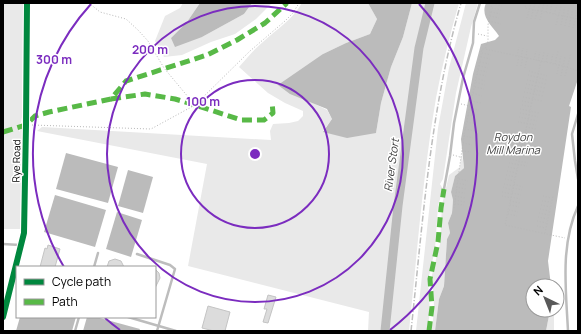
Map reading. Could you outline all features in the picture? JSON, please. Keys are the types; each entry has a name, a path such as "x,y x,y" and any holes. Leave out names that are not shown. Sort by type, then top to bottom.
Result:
{"street":[{"name":"Rye Road","path":"17,266 24,233 27,3"},
{"name":"Rye Road","path":"3,316 16,272"}],"lane":[{"path":"444,189 463,78 473,43 474,22 480,3"},
{"path":"578,114 572,134 578,179"},
{"path":"568,331 565,279 568,239 572,218 578,206"},
{"path":"3,244 21,245"},
{"path":"94,266 98,253"},
{"path":"137,254 170,265 174,269 157,331"},
{"path":"75,331 79,318"},
{"path":"131,318 176,331"}],"path":[{"path":"89,3 100,12 126,19 138,30 148,41 164,68 195,105"},
{"path":"26,125 151,129 195,105 250,51 285,21 293,13 299,3"},
{"path":"485,49 488,41 487,36 492,3 502,6"},
{"path":"526,3 524,8 578,19"},
{"path":"527,18 531,3"},
{"path":"531,19 535,3"},
{"path":"535,20 540,3"},
{"path":"540,20 544,3"},
{"path":"546,13 548,3"},
{"path":"550,14 552,4"},
{"path":"554,14 557,5"},
{"path":"556,24 561,6"},
{"path":"561,25 565,7"},
{"path":"491,8 501,10"},
{"path":"565,26 569,8"},
{"path":"569,27 573,9"},
{"path":"573,28 578,10"},
{"path":"490,12 500,14"},
{"path":"490,16 499,18"},
{"path":"489,21 501,24"},
{"path":"474,33 487,36"},
{"path":"516,66 519,47"},
{"path":"454,208 460,157 482,48 564,66 578,71"},
{"path":"521,66 524,48"},
{"path":"525,68 528,49"},
{"path":"534,60 536,51"},
{"path":"554,64 558,51"},
{"path":"538,61 540,52"},
{"path":"544,52 532,98 505,225 568,239"},
{"path":"481,53 491,55"},
{"path":"546,62 548,53"},
{"path":"565,76 571,53"},
{"path":"551,63 553,54"},
{"path":"557,74 561,56"},
{"path":"481,57 490,60"},
{"path":"561,76 565,57"},
{"path":"480,62 489,64"},
{"path":"479,66 488,68"},
{"path":"478,70 487,72"},
{"path":"529,72 547,76"},
{"path":"477,74 486,76"},
{"path":"528,75 547,80"},
{"path":"476,78 485,81"},
{"path":"527,80 546,84"},
{"path":"475,82 485,84"},
{"path":"526,84 545,88"},
{"path":"474,87 484,89"},
{"path":"525,88 544,92"},
{"path":"524,92 543,96"},
{"path":"473,93 482,96"},
{"path":"524,96 542,101"},
{"path":"471,100 480,103"},
{"path":"522,101 532,103"},
{"path":"458,104 479,110"},
{"path":"522,105 531,107"},
{"path":"520,109 539,113"},
{"path":"520,113 538,117"},
{"path":"468,115 477,117"},
{"path":"519,117 537,121"},
{"path":"467,122 476,124"},
{"path":"518,122 536,125"},
{"path":"526,127 536,129"},
{"path":"465,129 475,131"},
{"path":"525,131 534,134"},
{"path":"464,136 473,138"},
{"path":"524,136 534,138"},
{"path":"514,138 533,142"},
{"path":"514,142 531,146"},
{"path":"463,143 472,145"},
{"path":"512,146 531,150"},
{"path":"511,150 530,154"},
{"path":"462,151 471,152"},
{"path":"451,154 460,157"},
{"path":"510,154 529,158"},
{"path":"510,159 528,163"},
{"path":"509,163 527,166"},
{"path":"508,167 517,169"},
{"path":"507,171 516,173"},
{"path":"506,175 515,177"},
{"path":"458,179 468,180"},
{"path":"505,179 515,181"},
{"path":"457,183 466,185"},
{"path":"504,184 523,187"},
{"path":"456,188 466,189"},
{"path":"503,188 522,190"},
{"path":"456,192 465,193"},
{"path":"502,192 521,195"},
{"path":"455,196 465,198"},
{"path":"502,196 520,199"},
{"path":"543,196 552,199"},
{"path":"545,234 553,196"},
{"path":"455,200 465,202"},
{"path":"510,201 520,203"},
{"path":"542,201 551,203"},
{"path":"454,204 464,206"},
{"path":"510,205 519,207"},
{"path":"541,205 550,207"},
{"path":"540,209 549,211"},
{"path":"509,210 518,212"},
{"path":"539,213 549,215"},
{"path":"508,214 517,216"},
{"path":"538,217 548,219"},
{"path":"537,221 547,224"},
{"path":"536,226 546,228"}],"shaded area":[{"path":"3,3 23,3 22,117 19,132 22,128 20,229 3,229"},
{"path":"183,3 200,3 187,22 171,38 202,37 244,14 252,3 272,3 256,19 235,34 211,42 182,55 164,57 155,41 165,16 180,8"},
{"path":"302,3 368,3 377,19 370,34 323,54 313,103 327,110 332,119 323,131 376,133 381,103 391,67 403,37 412,3 459,3 449,38 431,127 409,331 368,331 369,312 188,266 207,164 37,131 42,127 271,140 270,131 273,124 298,121 303,116 303,111 268,93 239,67 257,48 289,19"},
{"path":"466,3 478,3 456,93 443,179 440,184 443,189 438,206 435,249 428,281 430,312 427,331 416,331 438,128 449,68"},
{"path":"461,156 464,168 455,176 451,192 453,200 452,213 448,223 450,233 447,239 444,286 439,299 435,331 431,331 434,306 432,275 440,244 442,205 449,175 460,167"},
{"path":"548,318 554,318 554,331 546,331"}],"water":[{"path":"200,3 252,3 244,14 202,37 175,47 171,38 187,22"},
{"path":"368,3 412,3 403,37 391,67 381,103 376,133 347,138 323,132 332,119 327,109 290,94 278,85 323,54 370,34 377,19"},
{"name":"Roydon Mill Marina","path":"486,3 578,3 578,79 569,106 571,107 548,261 550,278 525,278 525,318 548,318 546,331 435,331 439,299 444,286 447,239 450,233 448,223 452,213 453,200 451,192 455,176 464,168 461,139 473,74 481,44 495,40 499,36 486,17"},
{"path":"66,153 118,167 108,203 56,189"},
{"path":"128,170 153,177 143,213 118,206"},
{"path":"55,195 106,210 95,247 44,232"},
{"path":"117,212 142,220 131,257 106,249"},
{"path":"20,318 76,318 72,331 16,331"},
{"path":"87,318 100,318 140,329 139,331 83,331"}],"building":[{"path":"48,245 60,249 55,266 40,266 45,248 47,249"},
{"path":"115,259 121,261 124,266 107,266 109,261"},
{"path":"156,270 159,273 160,278 156,286"},
{"path":"268,295 276,297 268,323 263,322 267,309 264,309"},
{"path":"208,306 230,312 225,331 214,331 202,328"}],"waterway":[{"name":"River Stort","path":"385,331 398,206 419,48 430,3"}],"railway":[{"path":"411,331 424,207 435,125 450,43 461,3"}],"marked path":[{"path":"3,132 26,125 35,116 111,99 126,81 207,55 237,40 265,23 287,3"},
{"path":"111,99 145,94 175,99 241,120 264,120 273,113 272,102"},
{"path":"429,331 432,307 430,279 438,242 444,189"}],"cycle path":[{"path":"3,317 24,233 27,3"}]}
